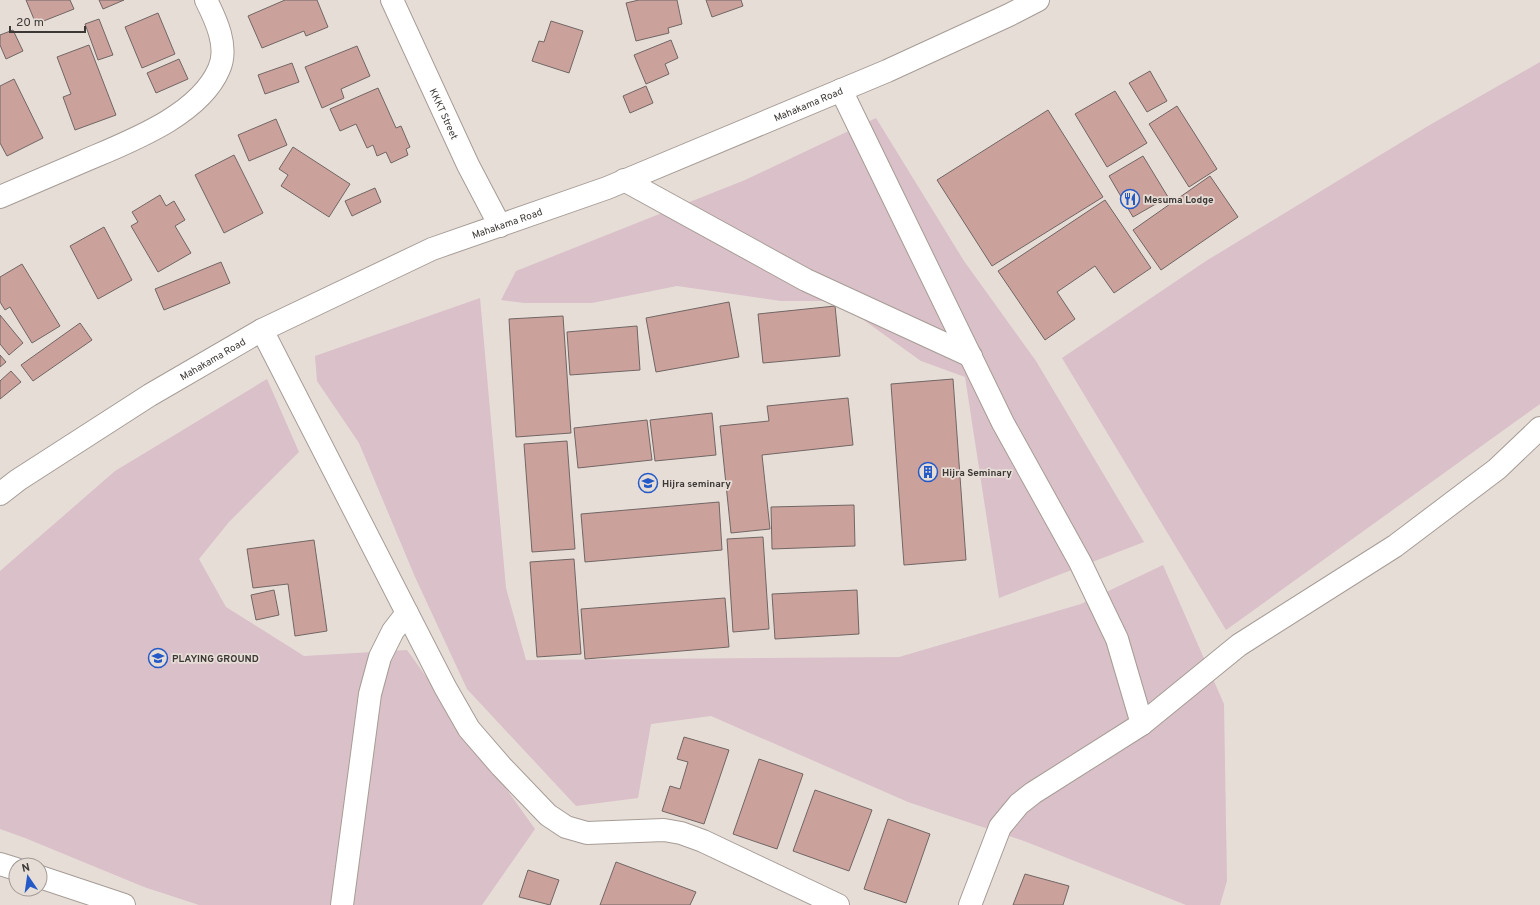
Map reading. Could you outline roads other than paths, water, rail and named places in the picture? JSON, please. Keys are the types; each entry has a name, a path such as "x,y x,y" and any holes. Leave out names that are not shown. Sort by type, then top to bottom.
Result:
{"street":[{"path":"0,197 135,138 180,112 207,91 220,68 223,42 206,0"},
{"name":"KKKT Street","path":"392,0 468,165 500,226"},
{"name":"Mahakama Road","path":"0,494 18,480 150,395 262,330 432,249 500,226 624,180 887,71 1009,15 1038,0"},
{"path":"840,90 1004,423 1080,562 1117,639 1142,724"},
{"path":"624,180 806,280 971,356"},
{"path":"262,330 445,687 469,728 501,766 548,814 566,827 587,833 664,830 681,833 703,841 838,905"},
{"path":"970,905 1000,827 1019,804 1033,793 1142,724 1238,645 1395,546 1497,469 1540,428"},
{"path":"342,905 370,694 380,657 393,631 407,613"},
{"path":"48,880 124,905"}],"place":[{"name":"Mesuma Lodge","path":"1130,199"},
{"name":"Hijra Seminary","path":"928,472"},
{"name":"Hijra seminary","path":"648,483"},
{"name":"PLAYING GROUND","path":"158,658"}]}
